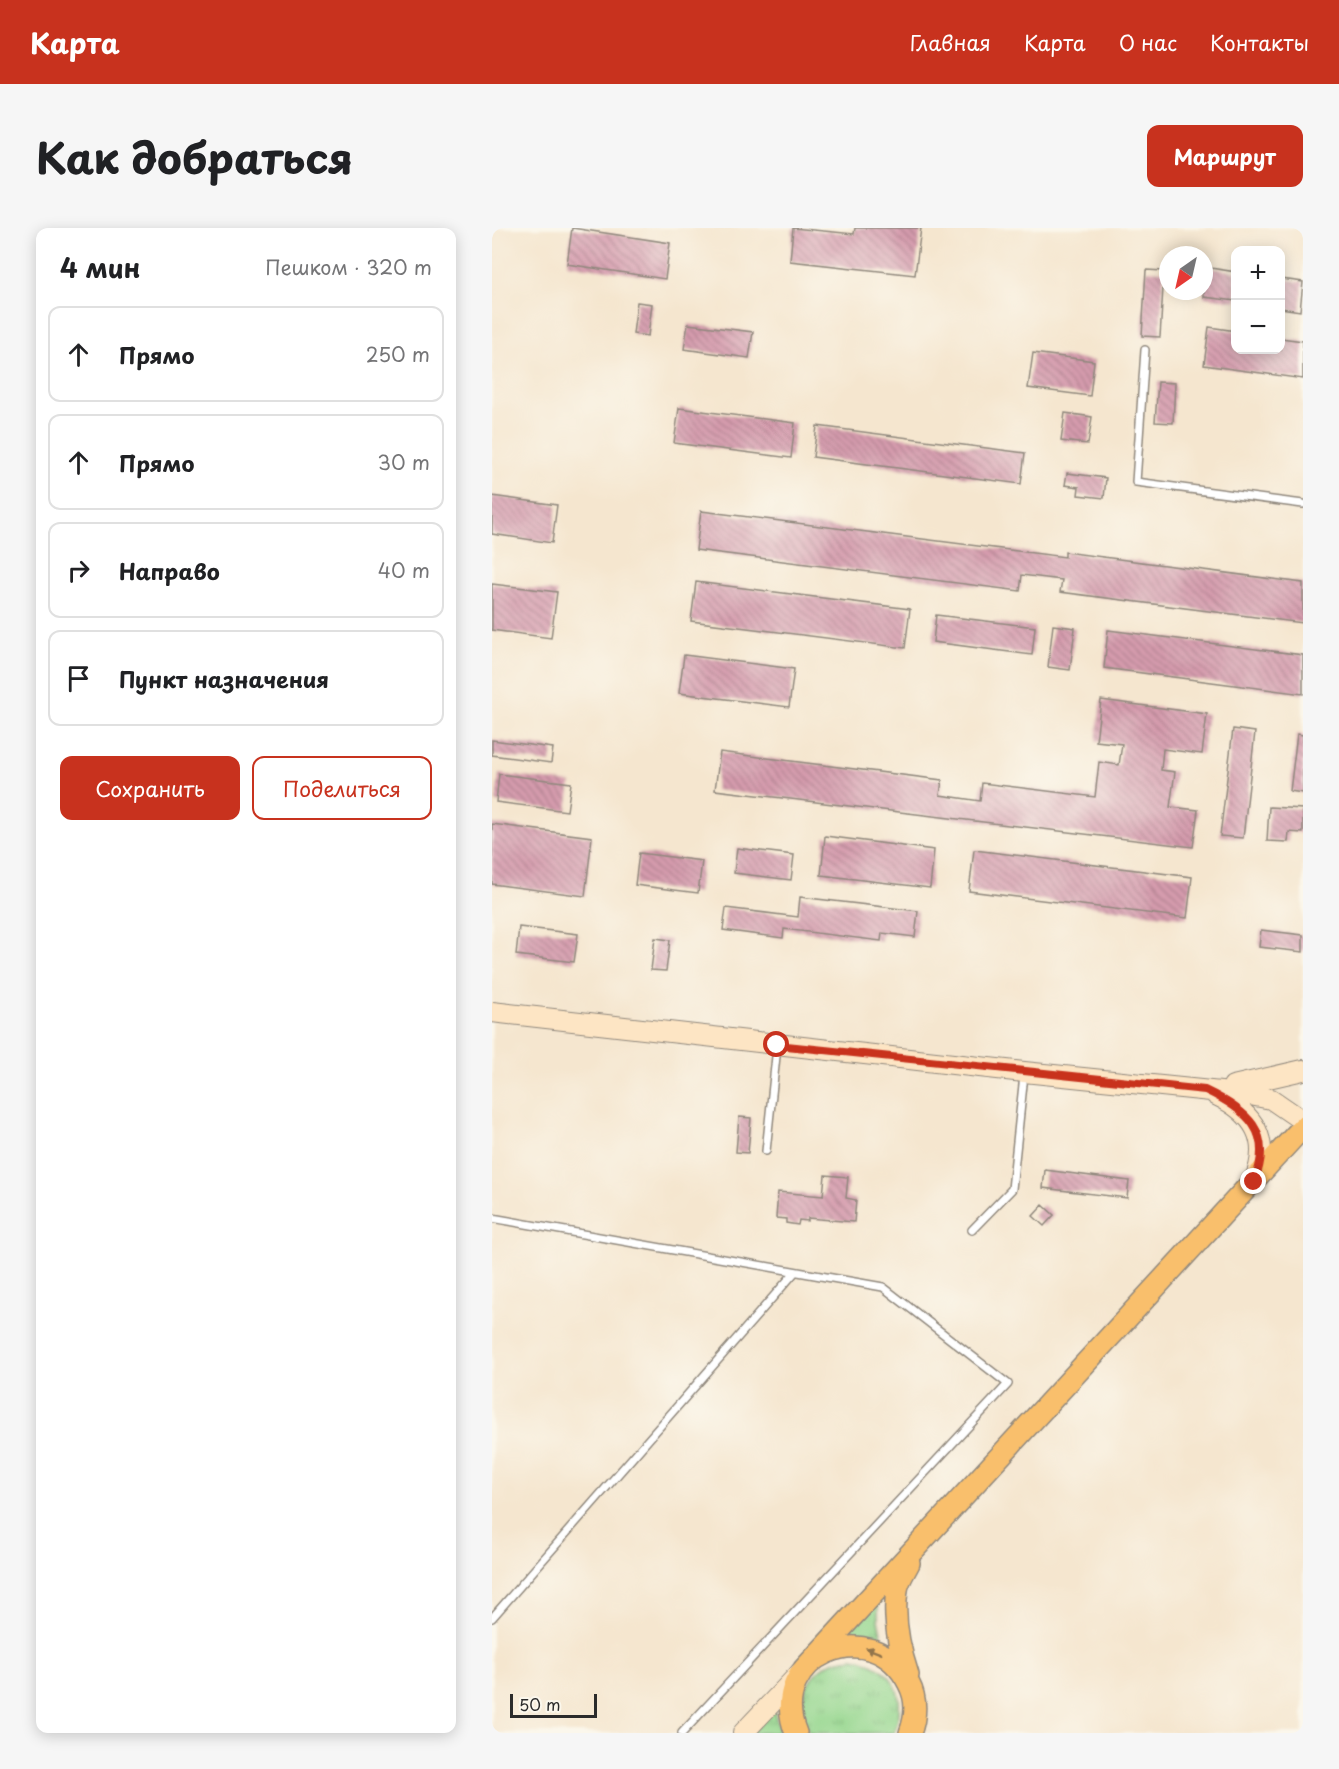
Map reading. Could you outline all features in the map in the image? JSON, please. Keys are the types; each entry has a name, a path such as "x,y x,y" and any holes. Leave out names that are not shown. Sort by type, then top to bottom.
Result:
{"main road":[{"path":"796,1733 790,1704 794,1685 804,1669 1303,1127"},
{"path":"910,1733 915,1707 913,1691 900,1652 897,1588 918,1544"},
{"path":"804,1669 814,1659 832,1649 852,1646 872,1649 890,1658 904,1672 913,1691"}],"street":[{"path":"492,1012 777,1045 1205,1090 1271,1099 1303,1121"},
{"path":"1205,1090 1253,1083 1303,1070"},
{"path":"1205,1090 1234,1104 1251,1120 1259,1137 1262,1152 1260,1167 1254,1182"},
{"path":"743,1733 804,1669"}],"lane":[{"path":"1145,350 1136,482 1303,504"},
{"path":"766,1151 777,1045"},
{"path":"972,1230 1012,1189 1024,1072"},
{"path":"492,1218 883,1287 1008,1384 682,1733"},
{"path":"492,1618 795,1272"}],"green space":[{"path":"878,1595 878,1620 884,1648 838,1639"},
{"path":"854,1658 879,1668 894,1684 899,1706 894,1733 810,1733 802,1707 810,1681 815,1674 829,1664"},
{"path":"774,1710 780,1733 751,1733"}],"building":[{"path":"572,228 670,243 665,279 567,264"},
{"path":"793,228 854,234 855,228 921,228 915,275 790,261"},
{"path":"1213,268 1231,271 1231,300 1213,298"},
{"path":"1146,270 1159,271 1159,300 1162,300 1160,337 1142,336"},
{"path":"1285,280 1303,282 1300,311 1285,309"},
{"path":"637,302 652,304 648,336 633,334"},
{"path":"688,324 753,332 749,358 684,349"},
{"path":"1209,327 1231,330 1231,354 1285,354 1285,339 1303,341 1303,379 1204,365"},
{"path":"1033,353 1094,361 1090,396 1028,388"},
{"path":"1158,382 1175,383 1173,423 1155,422"},
{"path":"679,408 795,423 791,458 674,443"},
{"path":"1065,413 1092,417 1088,444 1061,441"},
{"path":"817,426 1025,453 1021,484 813,457"},
{"path":"1067,473 1106,478 1104,498 1078,495 1079,487 1065,485"},
{"path":"492,496 557,505 552,543 492,534"},
{"path":"701,511 1065,557 1065,552 1303,583 1303,623 1060,592 1062,580 1022,575 1020,591 696,550"},
{"path":"696,582 910,609 905,648 691,621"},
{"path":"492,584 557,592 551,638 492,630"},
{"path":"936,615 1035,627 1032,655 933,642"},
{"path":"1053,625 1075,628 1070,670 1048,667"},
{"path":"1108,630 1303,655 1303,694 1104,668"},
{"path":"684,655 794,669 789,707 679,693"},
{"path":"1101,700 1207,714 1202,754 1163,749 1161,770 1175,772 1170,807 1198,810 1193,847 715,790 720,752 942,780 940,795 980,801 982,783 1095,797 1099,762 1119,765 1122,744 1096,741"},
{"path":"1233,729 1255,732 1243,838 1220,836"},
{"path":"1297,734 1303,735 1303,793 1290,791"},
{"path":"492,740 553,748 551,763 492,755"},
{"path":"499,774 571,783 567,811 496,802"},
{"path":"1269,807 1303,809 1303,833 1289,832 1288,842 1267,841"},
{"path":"492,824 592,837 585,896 492,884"},
{"path":"825,836 934,850 930,888 821,875"},
{"path":"737,848 794,855 791,880 734,873"},
{"path":"974,850 1192,877 1187,918 969,891"},
{"path":"639,853 702,861 698,893 635,885"},
{"path":"800,897 918,911 915,937 882,933 881,941 784,929 783,938 723,930 726,908 798,917"},
{"path":"519,927 578,934 574,962 516,955"},
{"path":"1261,930 1303,935 1303,952 1259,947"},
{"path":"655,938 670,940 666,971 651,970"},
{"path":"739,1117 751,1118 748,1153 736,1152"},
{"path":"1045,1170 1129,1181 1127,1198 1043,1188"},
{"path":"825,1175 848,1177 846,1198 856,1200 854,1222 808,1218 808,1221 799,1220 798,1225 786,1223 786,1219 776,1218 778,1192 823,1196"},
{"path":"1043,1205 1054,1215 1044,1226 1033,1216"}],"route":[{"path":"777,1045 1205,1090 1234,1104 1251,1120 1259,1137 1262,1152 1260,1167 1254,1182"}]}
